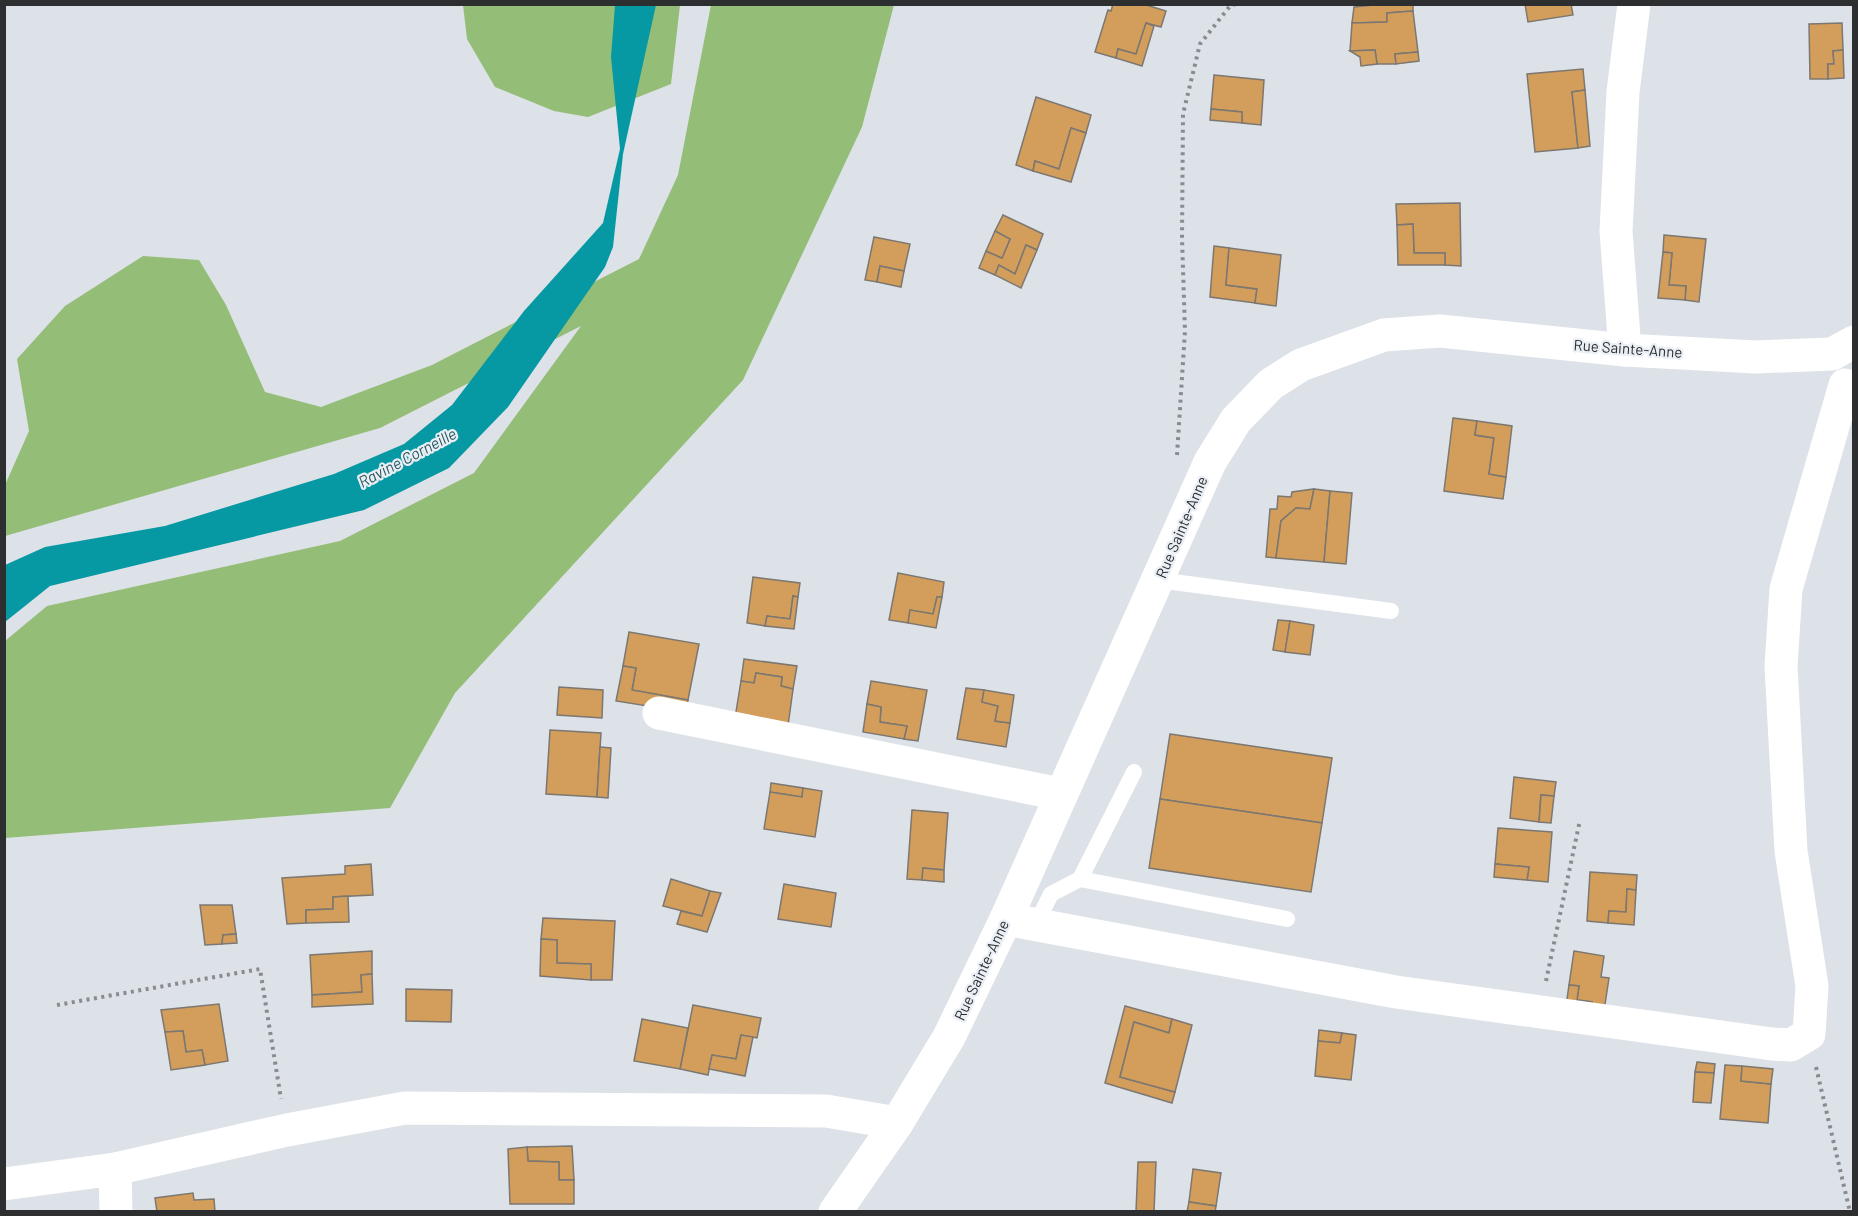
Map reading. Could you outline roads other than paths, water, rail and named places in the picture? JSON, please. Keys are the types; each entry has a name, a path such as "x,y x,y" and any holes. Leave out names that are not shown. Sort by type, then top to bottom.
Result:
{"street":[{"path":"1625,350 1616,231 1623,92 1634,4"},
{"name":"Rue Sainte-Anne","path":"836,1212 897,1123 1021,922 1060,794 1158,580 1189,505 1210,462 1236,420 1271,384 1301,365 1384,335 1440,331 1625,350 1756,357 1843,348"},
{"path":"1021,922 1396,992 1540,1013 1772,1044 1791,1045 1809,1035 1812,986 1791,851 1782,666 1783,633 1786,588 1849,385 1843,348"},
{"path":"659,713 1060,794"},
{"path":"4,1184 115,1169 286,1130 405,1108 826,1111 897,1123"},
{"path":"115,1169 116,1212"}],"lane":[{"path":"1158,580 1391,611"},
{"path":"1021,922 1051,894 1080,879 1134,772"},
{"path":"1080,879 1287,919"}],"water":[{"name":"Ravine Corneille","path":"615,5 656,5 623,154 613,247 605,267 508,407 449,468 364,510 50,586 5,622 5,565 45,547 165,526 334,474 404,444 452,405 524,311 603,223 620,149 611,57"}]}
